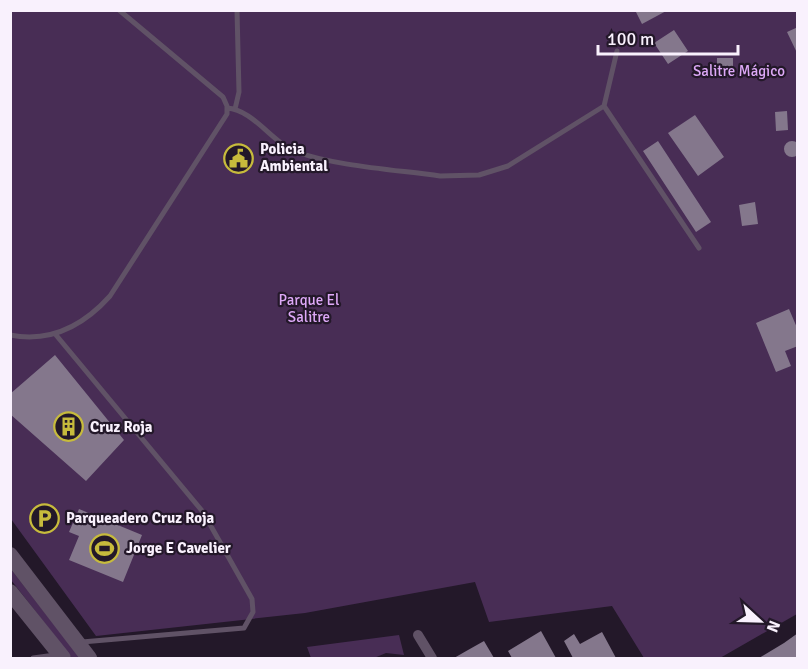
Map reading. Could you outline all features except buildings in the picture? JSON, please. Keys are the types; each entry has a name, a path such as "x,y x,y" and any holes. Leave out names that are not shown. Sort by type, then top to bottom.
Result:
{"main road":[{"path":"10,555 89,658"},
{"path":"10,592 61,656"}],"street":[{"path":"418,635 432,658"}],"lane":[{"path":"10,335 33,339 56,335 100,308 225,119 227,108 223,97 119,10"},
{"path":"235,109 239,92 237,10"},
{"path":"227,108 235,109 281,145 309,156 440,176 461,177 508,166 604,106 617,51"},
{"path":"604,106 699,248"},
{"path":"56,335 203,512 252,599 253,612 244,628 77,643"},
{"path":"33,658 61,656"}],"green space":[{"name":"Parque El Salitre","path":"10,11 797,11 797,614 720,658 644,658 612,606 489,622 475,582 305,613 96,636 11,519"},
{"path":"10,568 80,658 72,658 11,580"},
{"path":"399,635 404,655 386,653 374,658 311,658 307,647"}],"place":[{"name":"Policia Ambiental","path":"239,158"},
{"name":"Cruz Roja","path":"69,427"},
{"name":"Parqueadero Cruz Roja","path":"45,518"},
{"name":"Jorge E Cavelier","path":"105,548"}],"park label":[{"name":"Salitre Mágico","path":"739,71"}]}
